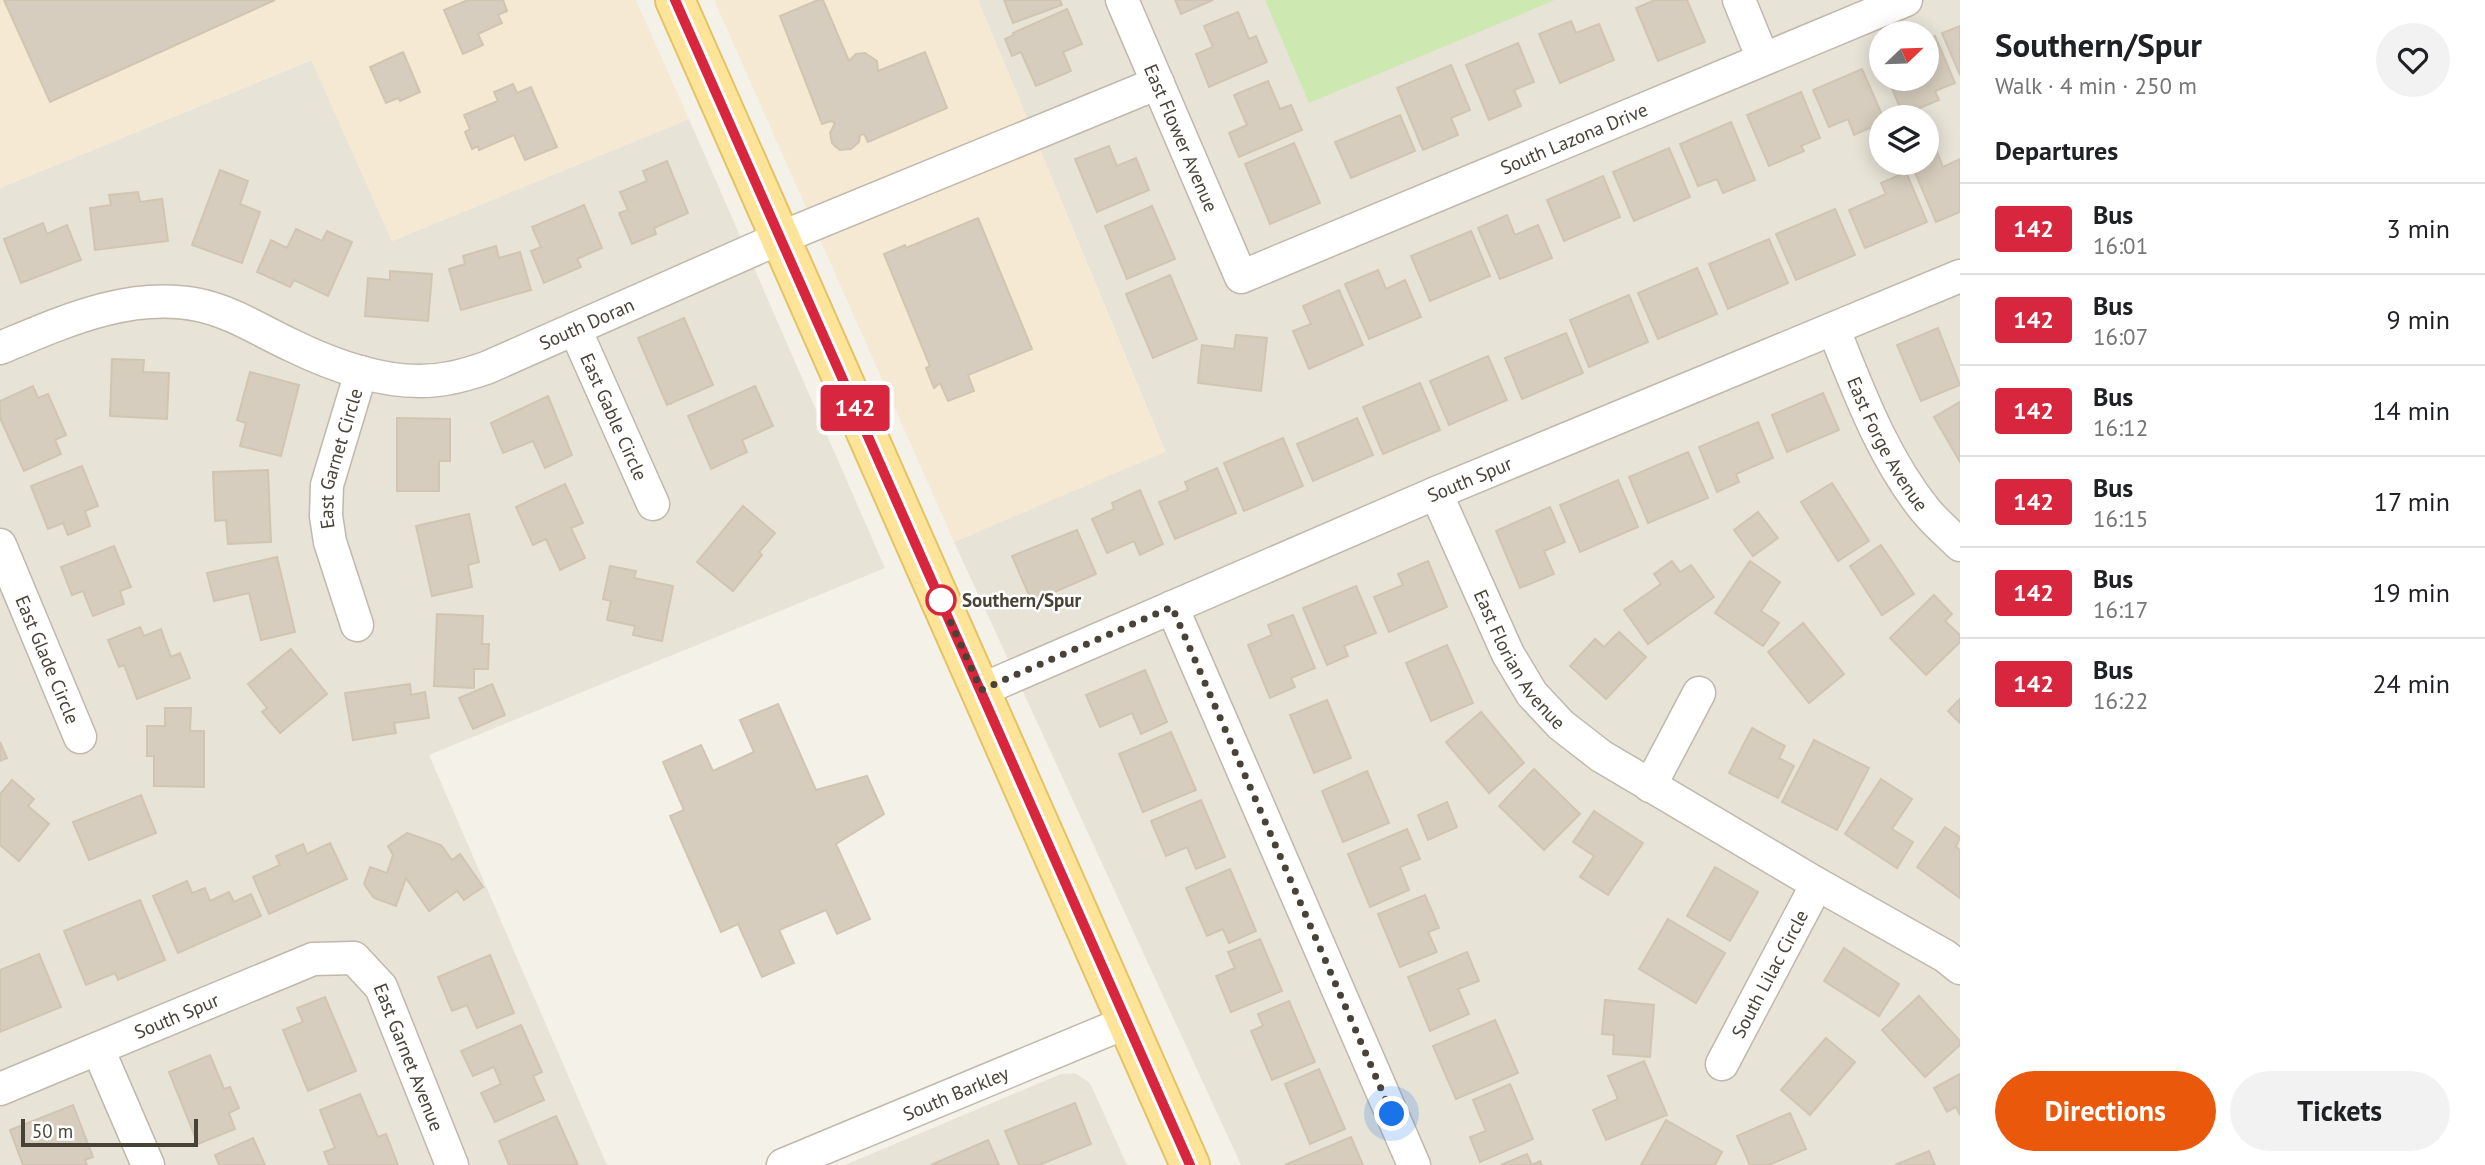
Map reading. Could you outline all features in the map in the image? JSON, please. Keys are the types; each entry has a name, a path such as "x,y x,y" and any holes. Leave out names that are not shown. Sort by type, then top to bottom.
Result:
{"main road":[{"path":"675,0 1190,1165"}],"street":[{"name":"East Flower Avenue","path":"1122,0 1241,277"},
{"path":"1739,0 1763,59"},
{"name":"South Lazona Drive","path":"1241,277 1906,0"},
{"name":"South Doran","path":"0,348 106,308 162,302 199,306 237,318 294,347 361,372 411,381 448,379 486,368 780,238 1158,83"},
{"name":"South Spur","path":"981,690 1436,493 1960,276"},
{"name":"East Gable Circle","path":"575,329 653,505"},
{"name":"East Forge Avenue","path":"1834,330 1869,417 1894,462 1926,511 1960,545"},
{"name":"East Garnet Circle","path":"357,625 330,541 326,516 327,485 361,372"},
{"name":"East Florian Avenue","path":"1436,493 1508,654 1532,694 1561,725 1601,756 1650,786 1945,956 1960,968"},
{"name":"East Glade Circle","path":"0,545 80,737"},
{"path":"1172,607 1414,1165"},
{"path":"1650,786 1699,693"},
{"name":"South Lilac Circle","path":"1722,1064 1817,884"},
{"name":"South Spur","path":"0,1089 313,959 354,958"},
{"name":"East Garnet Avenue","path":"354,958 381,987 452,1165"},
{"name":"South Barkley","path":"783,1165 1127,1022"},
{"path":"98,1049 148,1165"}],"shaded area":[{"path":"0,0 636,0 689,119 392,241 311,60 0,188"},
{"path":"714,0 978,0 1165,452 954,542"},
{"path":"978,0 1960,0 1960,1165 1241,1165 954,542 1165,451"},
{"path":"312,60 392,241 689,119 885,568 429,755 607,1165 0,1165 0,188"},
{"path":"1075,1073 1090,1083 1127,1165 845,1165 1061,1074"}],"green space":[{"path":"1265,0 1555,0 1309,103"}],"building":[{"path":"4,0 275,0 50,102"},
{"path":"468,0 503,0 507,11 498,15 502,23 478,34 483,45 463,54 444,10"},
{"path":"823,0 849,61 856,54 865,53 877,61 878,71 925,52 947,108 868,142 864,134 860,135 859,142 851,149 840,150 836,147 832,143 830,133 835,123 831,121 822,124 780,16"},
{"path":"1004,0 1060,0 1062,5 1013,23"},
{"path":"1175,0 1213,0 1181,14"},
{"path":"1655,0 1687,0 1705,42 1658,61 1636,8"},
{"path":"1067,9 1082,44 1063,52 1071,71 1036,86 1021,52 1012,56 1005,39"},
{"path":"1238,12 1249,39 1256,36 1267,62 1209,87 1196,54 1213,47 1204,26"},
{"path":"1571,21 1576,33 1599,24 1614,60 1560,83 1539,34"},
{"path":"1960,26 1960,75 1942,33"},
{"path":"1518,43 1534,82 1514,90 1521,106 1489,120 1466,65"},
{"path":"1939,45 1955,83 1939,89"},
{"path":"403,52 420,92 400,101 398,98 386,103 370,67"},
{"path":"1451,65 1470,110 1451,118 1458,135 1423,150 1397,88"},
{"path":"1862,69 1869,91 1872,91 1878,105 1869,105 1869,128 1854,135 1848,119 1829,127 1813,90"},
{"path":"1268,81 1280,109 1291,105 1302,130 1239,157 1229,133 1247,125 1234,95"},
{"path":"513,84 517,93 531,87 557,147 525,160 514,135 479,150 478,146 472,149 465,132 470,129 464,115 498,101 494,92"},
{"path":"1893,91 1935,91 1939,100 1927,105 1899,105"},
{"path":"1801,92 1820,138 1801,146 1804,151 1769,166 1747,115"},
{"path":"1400,115 1415,151 1351,178 1335,142"},
{"path":"1731,122 1755,180 1723,193 1717,179 1698,186 1680,144"},
{"path":"1294,143 1320,203 1270,224 1245,164"},
{"path":"1109,146 1117,166 1136,158 1149,190 1097,212 1075,159"},
{"path":"1669,148 1690,197 1634,221 1613,172"},
{"path":"1939,157 1943,167 1960,159 1960,212 1936,222 1916,175 1939,175"},
{"path":"667,161 688,213 654,228 656,234 632,244 619,213 628,210 620,192 647,181 643,171"},
{"path":"220,170 248,181 240,204 260,212 242,263 192,245"},
{"path":"1899,175 1907,175 1927,222 1865,248 1849,210 1886,194 1881,183"},
{"path":"1603,176 1620,217 1564,241 1547,200"},
{"path":"138,192 140,202 162,199 168,241 95,250 90,208 111,205 109,195"},
{"path":"584,205 602,248 577,259 581,267 544,283 531,251 541,247 532,227"},
{"path":"1152,206 1175,259 1127,279 1105,226"},
{"path":"1835,209 1855,255 1796,280 1776,234"},
{"path":"1507,215 1515,235 1538,225 1552,258 1500,279 1478,228"},
{"path":"978,218 1032,349 968,375 974,391 948,401 940,383 934,388 926,368 930,366 884,254 905,245 906,248"},
{"path":"43,223 47,234 67,225 81,260 21,283 4,239"},
{"path":"296,229 322,241 327,231 352,242 328,296 294,280 290,287 257,272 271,240 287,248"},
{"path":"1471,231 1490,276 1430,301 1411,256"},
{"path":"1769,239 1788,283 1728,309 1709,264"},
{"path":"496,246 499,258 520,252 531,290 461,310 449,269 465,264 463,256"},
{"path":"1697,268 1717,314 1658,339 1638,293"},
{"path":"1378,270 1386,289 1405,280 1421,317 1369,339 1345,284"},
{"path":"390,271 432,274 428,321 365,316 368,278 390,280"},
{"path":"1170,275 1197,339 1153,358 1126,294"},
{"path":"1339,290 1363,345 1309,369 1293,331 1311,324 1303,306"},
{"path":"1629,295 1648,342 1589,367 1570,320"},
{"path":"684,318 713,385 667,405 638,338"},
{"path":"1938,328 1960,385 1921,401 1897,345"},
{"path":"1566,333 1583,373 1522,399 1505,358"},
{"path":"1236,335 1267,338 1261,391 1198,383 1202,345 1234,349"},
{"path":"1488,356 1507,400 1449,425 1430,381"},
{"path":"112,359 144,360 143,372 169,373 167,419 110,416"},
{"path":"250,372 299,385 281,456 240,446 246,423 237,420"},
{"path":"1420,383 1440,430 1383,454 1363,407"},
{"path":"33,386 38,398 48,394 66,435 55,440 61,454 24,471 0,418 0,401"},
{"path":"755,386 773,426 742,440 747,452 711,469 688,416"},
{"path":"1823,393 1839,430 1787,452 1772,415"},
{"path":"548,396 572,455 545,468 533,441 503,453 491,423"},
{"path":"1960,402 1960,462 1934,417"},
{"path":"397,418 450,419 450,461 439,461 439,491 397,491"},
{"path":"1357,418 1373,455 1313,481 1297,444"},
{"path":"1758,422 1773,458 1736,474 1739,482 1717,492 1699,447"},
{"path":"1283,438 1303,486 1244,511 1224,463"},
{"path":"1688,452 1708,498 1648,523 1629,477"},
{"path":"82,466 98,506 85,511 90,526 68,535 63,523 48,529 31,486"},
{"path":"1217,468 1236,513 1175,539 1159,502 1188,490 1185,482"},
{"path":"268,470 271,542 228,544 226,520 215,521 213,472"},
{"path":"1618,480 1638,527 1580,552 1560,505"},
{"path":"1832,483 1869,541 1838,561 1801,502"},
{"path":"565,484 583,523 571,528 585,558 560,570 546,539 533,545 516,507"},
{"path":"1140,490 1163,544 1140,555 1134,541 1107,553 1092,519 1114,509 1112,503"},
{"path":"743,506 775,533 759,552 762,555 733,591 697,562"},
{"path":"1550,507 1565,542 1544,551 1554,574 1520,588 1496,531"},
{"path":"1758,512 1778,538 1753,556 1734,530"},
{"path":"469,514 479,562 468,565 472,587 432,596 416,526"},
{"path":"1077,530 1096,574 1032,602 1012,556"},
{"path":"1881,545 1914,594 1882,615 1850,566"},
{"path":"114,546 131,587 120,591 124,604 93,616 83,591 72,595 61,567"},
{"path":"277,557 295,632 261,640 249,593 214,601 207,573"},
{"path":"1428,561 1447,607 1389,632 1374,597 1403,585 1398,574"},
{"path":"1672,561 1680,572 1691,565 1714,597 1648,644 1624,610 1661,584 1654,574"},
{"path":"1750,561 1780,582 1761,611 1779,623 1763,646 1715,613"},
{"path":"610,566 636,571 634,578 673,586 662,641 633,635 635,626 607,620 611,601 603,599"},
{"path":"1356,586 1376,633 1344,646 1348,656 1327,665 1303,608"},
{"path":"1934,595 1952,614 1945,621 1960,635 1960,642 1926,675 1890,638"},
{"path":"437,614 483,616 482,644 489,644 488,669 474,669 474,688 434,686"},
{"path":"1293,615 1315,668 1291,678 1295,687 1270,698 1248,645 1272,635 1268,625"},
{"path":"1803,623 1844,674 1809,703 1768,652"},
{"path":"140,627 144,636 161,629 171,657 180,653 190,678 137,699 124,665 119,667 108,640"},
{"path":"1619,632 1646,657 1606,699 1570,666 1595,639 1604,647"},
{"path":"1447,645 1473,703 1431,721 1406,663"},
{"path":"291,649 327,694 280,733 262,712 267,708 248,684"},
{"path":"1145,670 1167,722 1141,734 1132,713 1100,727 1086,695"},
{"path":"410,684 411,695 425,692 429,718 394,723 396,733 353,740 345,693"},
{"path":"492,684 505,715 473,729 459,698"},
{"path":"1960,699 1960,723 1948,711"},
{"path":"1327,700 1351,758 1314,773 1290,715"},
{"path":"778,704 816,790 867,776 884,814 836,844 870,919 837,934 826,910 779,930 794,963 762,977 738,924 721,932 670,816 684,810 663,762 701,745 713,771 754,752 740,720"},
{"path":"165,708 191,708 190,731 204,731 204,787 154,786 154,756 147,756 147,726 165,726"},
{"path":"1481,712 1524,763 1489,793 1446,742"},
{"path":"1752,728 1785,746 1779,758 1794,766 1778,798 1729,773"},
{"path":"1171,732 1196,790 1143,812 1119,754"},
{"path":"1814,740 1869,768 1837,830 1782,802"},
{"path":"0,742 7,758 0,761"},
{"path":"1534,769 1580,814 1544,850 1499,806"},
{"path":"1367,771 1389,823 1343,842 1322,791"},
{"path":"1881,779 1912,799 1892,829 1913,842 1897,868 1845,834"},
{"path":"12,780 34,799 28,806 49,824 19,861 0,845 0,794"},
{"path":"141,795 156,833 89,860 73,822"},
{"path":"1201,800 1225,857 1196,869 1187,847 1166,856 1151,821"},
{"path":"1447,802 1457,827 1428,840 1418,815"},
{"path":"1594,811 1643,843 1608,895 1580,877 1594,856 1573,842"},
{"path":"1945,827 1960,837 1956,847 1960,850 1960,898 1917,867"},
{"path":"1407,829 1420,859 1400,867 1409,890 1370,907 1348,854"},
{"path":"407,833 441,845 452,860 460,854 483,887 464,900 457,891 429,911 406,878 396,906 374,898 364,884 370,867 387,873 393,855 388,846"},
{"path":"330,843 347,879 269,914 253,877 280,865 276,856 303,844 307,854"},
{"path":"1715,867 1758,892 1730,941 1687,916"},
{"path":"1230,869 1256,931 1229,943 1223,929 1207,936 1186,888"},
{"path":"187,881 192,893 205,888 210,901 229,892 234,902 251,894 261,916 178,953 153,896"},
{"path":"1425,895 1439,928 1428,932 1437,952 1400,967 1378,914"},
{"path":"140,900 165,960 118,980 115,973 86,985 64,931"},
{"path":"1668,919 1725,953 1696,1003 1639,969"},
{"path":"1260,939 1282,991 1231,1012 1216,976 1235,968 1228,952"},
{"path":"1844,948 1899,984 1879,1016 1824,981"},
{"path":"1467,952 1479,981 1458,989 1469,1014 1430,1031 1408,977"},
{"path":"39,954 61,1007 0,1032 0,970"},
{"path":"490,955 514,1013 477,1028 467,1005 452,1011 438,977"},
{"path":"1919,996 1960,1041 1960,1045 1925,1077 1882,1030"},
{"path":"325,997 356,1071 308,1091 283,1030 303,1022 297,1008"},
{"path":"1605,1000 1654,1005 1650,1057 1613,1054 1614,1035 1602,1034"},
{"path":"1289,1001 1315,1062 1272,1080 1251,1031 1263,1026 1258,1014"},
{"path":"1495,1020 1518,1073 1456,1099 1433,1046"},
{"path":"521,1025 542,1072 533,1076 544,1100 495,1122 481,1093 501,1084 494,1067 473,1076 461,1051"},
{"path":"1826,1038 1855,1062 1810,1115 1781,1090"},
{"path":"210,1055 224,1089 230,1087 239,1108 229,1113 235,1129 198,1144 169,1072"},
{"path":"1644,1061 1667,1115 1606,1140 1593,1110 1618,1099 1608,1076"},
{"path":"1319,1069 1345,1129 1310,1144 1285,1084"},
{"path":"1960,1074 1960,1115 1956,1107 1947,1112 1934,1088"},
{"path":"1510,1084 1533,1139 1480,1162 1470,1137 1486,1131 1473,1100"},
{"path":"360,1094 378,1137 386,1134 398,1165 329,1165 324,1152 335,1148 320,1110"},
{"path":"1075,1103 1091,1144 1039,1165 1019,1165 1005,1131"},
{"path":"73,1105 93,1157 85,1160 87,1165 23,1165 10,1130"},
{"path":"1790,1113 1806,1149 1769,1165 1750,1165 1737,1136"},
{"path":"556,1116 578,1165 509,1165 499,1141"},
{"path":"1666,1120 1722,1152 1715,1165 1641,1165"},
{"path":"1351,1137 1363,1165 1285,1165"},
{"path":"253,1138 265,1165 219,1165 215,1155"},
{"path":"988,1140 999,1165 931,1165"},
{"path":"1929,1151 1935,1165 1895,1165"},
{"path":"1527,1154 1532,1165 1501,1165"}],"bus line":[{"name":"142","path":"675,0 1190,1165"}],"place":[{"name":"Southern/Spur","path":"941,600"}],"route":[{"path":"941,600 938,594 981,690 1172,607 1392,1114"}]}
